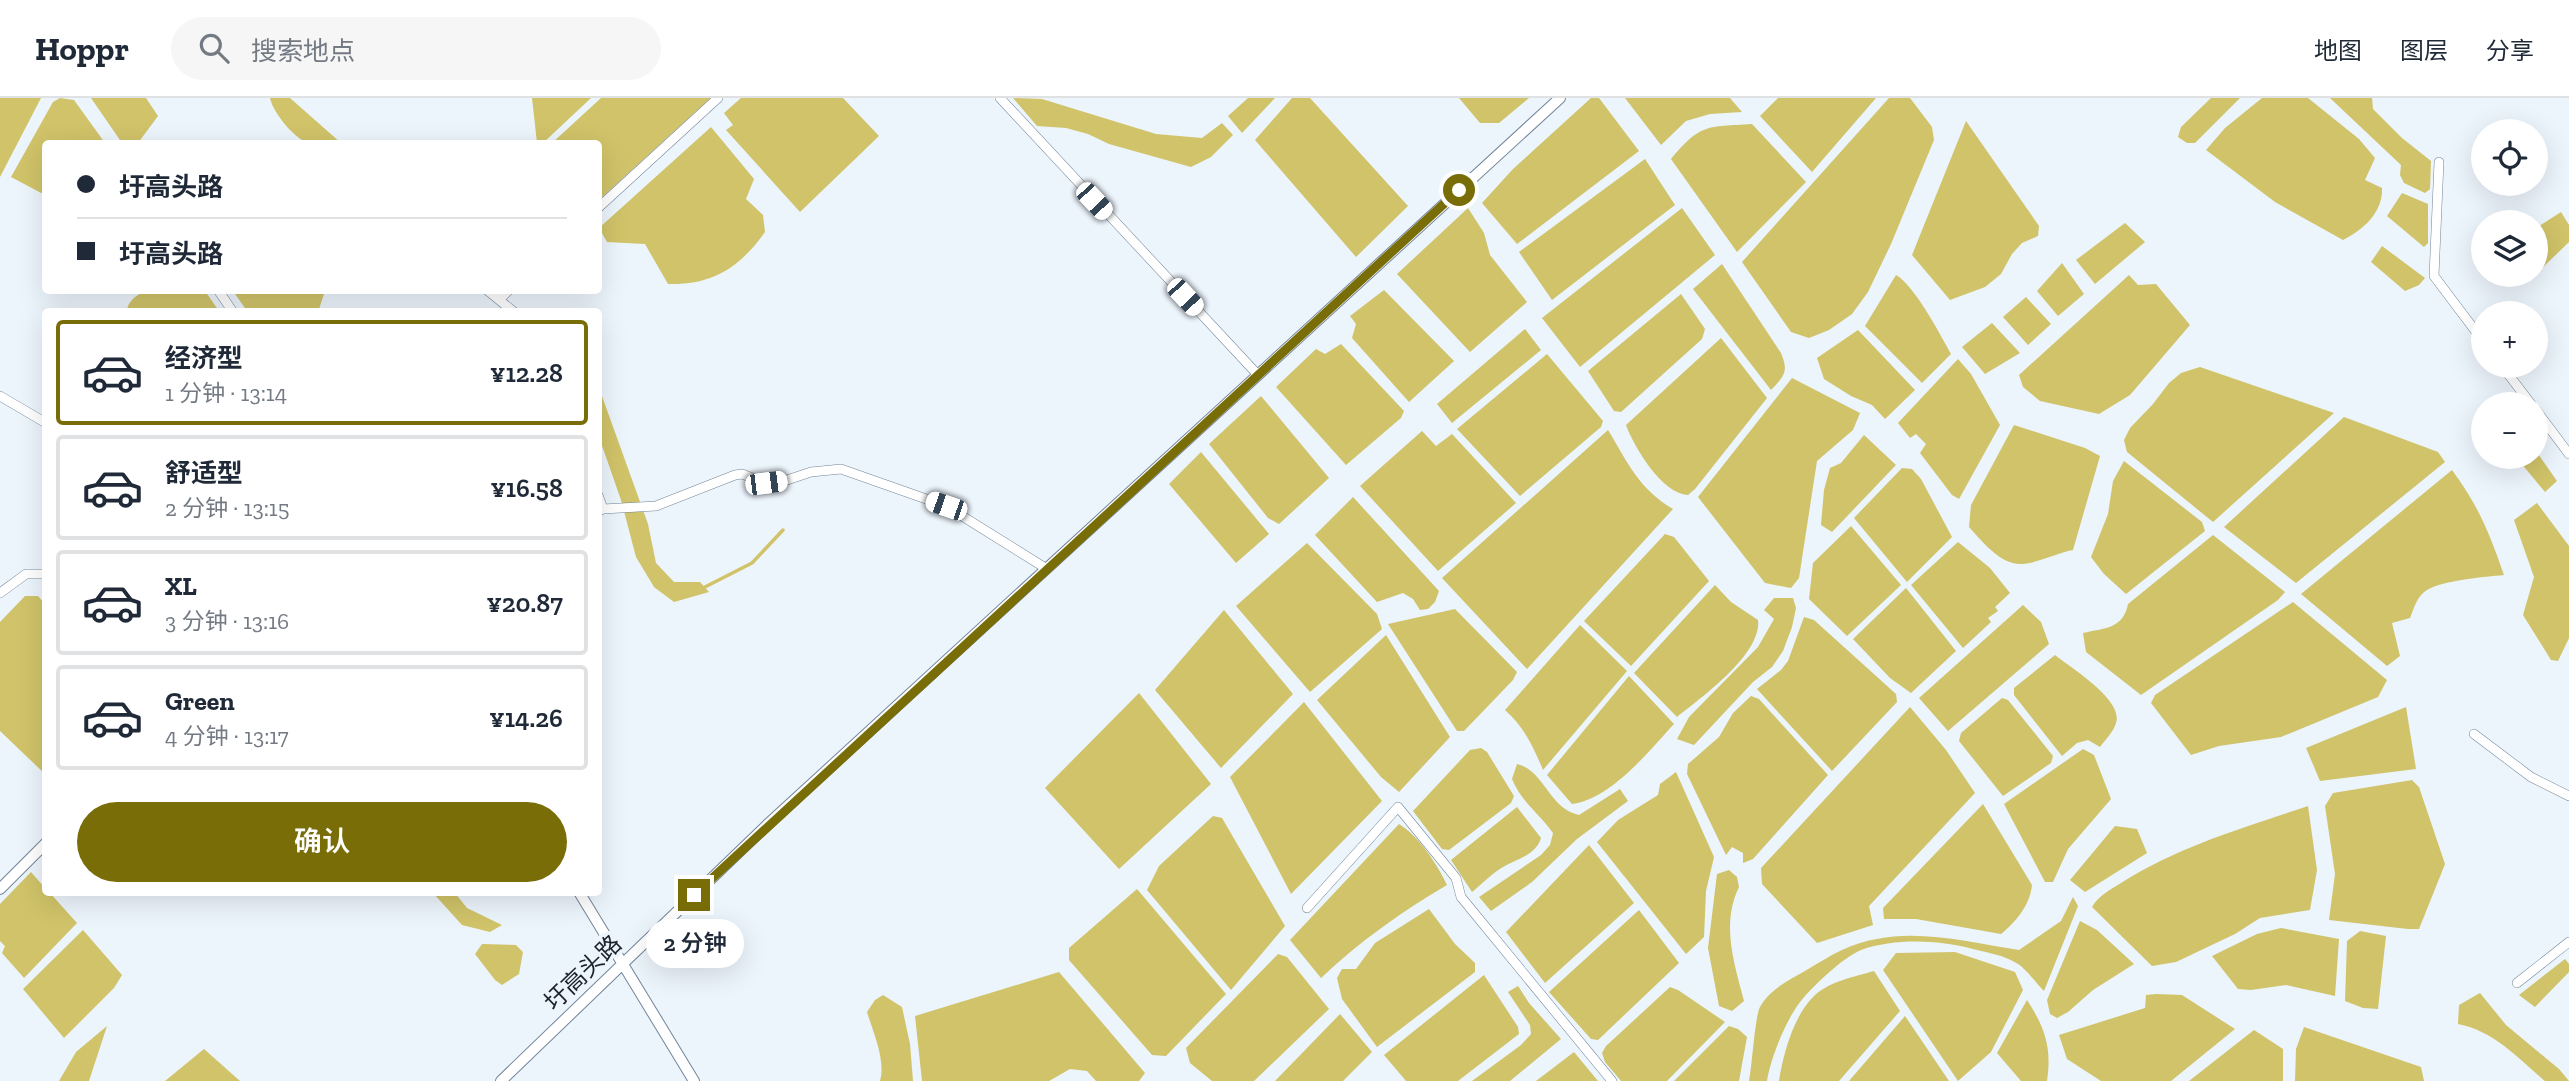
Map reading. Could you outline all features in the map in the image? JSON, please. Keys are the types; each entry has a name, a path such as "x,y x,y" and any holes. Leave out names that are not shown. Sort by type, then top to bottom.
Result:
{"street":[{"path":"602,204 718,98"},
{"path":"1000,98 1258,375"},
{"name":"圩高头路","path":"501,1081 767,825 1560,98"},
{"path":"2439,162 2434,276 2471,325"},
{"path":"2511,378 2522,392"},
{"path":"0,396 42,421"},
{"path":"2548,426 2569,454"},
{"path":"602,511 656,506 735,475 742,474 766,483 841,468 946,506 1047,569"},
{"path":"0,593 26,574 42,574"},
{"path":"2474,734 2531,777 2569,796"},
{"path":"1307,908 1398,807 1456,878 1461,897 1612,1081"},
{"path":"0,888 42,847"},
{"path":"581,896 694,1081"},
{"path":"2517,983 2569,942"}],"shaded area":[{"path":"0,98 41,98 0,177"},
{"path":"60,98 74,100 103,140 42,140 42,193 11,177 53,102"},
{"path":"91,98 146,98 158,116 140,140 120,140"},
{"path":"270,98 290,98 338,140 302,140 286,126"},
{"path":"532,98 591,98 546,140 537,140"},
{"path":"601,98 711,98 602,197 602,140 555,140"},
{"path":"741,98 843,98 879,136 800,212 726,130 733,125 724,113"},
{"path":"1013,98 1042,99 1156,134 1202,138 1222,123 1233,135 1211,157 1191,167 1109,144 1066,128 1037,126"},
{"path":"1248,98 1275,98 1242,133 1228,116"},
{"path":"1292,98 1310,98 1408,206 1356,257 1255,140"},
{"path":"1459,98 1529,98 1499,123 1480,123"},
{"path":"1591,98 1599,98 1639,151 1517,244 1482,203 1513,169"},
{"path":"1625,98 1730,98 1742,112 1710,114 1686,121 1661,145"},
{"path":"1778,98 1876,98 1812,172 1760,116"},
{"path":"1889,98 1910,98 1932,127 1934,140 1891,244 1868,292 1852,314 1829,330 1809,338 1791,332 1742,262"},
{"path":"2211,98 2240,98 2195,143 2187,143 2178,137 2181,127"},
{"path":"2262,98 2308,98 2359,139 2375,158 2365,180 2382,188 2381,197 2375,213 2358,231 2343,240 2275,202 2206,150 2225,128"},
{"path":"2330,98 2372,98 2373,109 2402,138 2431,161 2430,189 2425,193 2404,183 2400,175 2401,165"},
{"path":"1966,121 2039,226 2038,236 2022,243 2012,254 2001,274 1985,287 1950,300 1912,255"},
{"path":"1752,124 1806,182 1737,252 1671,159 1690,139 1706,129"},
{"path":"711,127 754,179 746,199 763,215 765,232 735,265 724,272 684,284 668,284 645,244 607,242 602,233 602,225"},
{"path":"1645,159 1675,205 1552,300 1519,252"},
{"path":"2402,193 2428,204 2428,243 2424,247 2387,216"},
{"path":"1468,208 1484,233 1490,255 1527,302 1470,352 1397,274"},
{"path":"1682,208 1715,255 1580,367 1542,318"},
{"path":"2561,212 2569,225 2569,242 2548,262 2548,220"},
{"path":"2125,223 2145,242 2095,284 2076,260"},
{"path":"2382,246 2425,278 2419,285 2405,291 2371,262"},
{"path":"2062,263 2084,294 2058,316 2037,291"},
{"path":"1722,264 1781,353 1785,365 1784,373 1771,390 1693,289"},
{"path":"1896,275 1918,299 1951,354 1922,383 1865,326"},
{"path":"2129,275 2138,285 2156,284 2190,325 2130,395 2099,414 2040,401 2023,387 2019,375"},
{"path":"1384,290 1454,361 1409,402 1352,338 1356,324 1350,316"},
{"path":"139,294 207,294 217,308 128,308"},
{"path":"235,294 324,294 319,308 245,308"},
{"path":"1681,294 1705,329 1702,339 1621,412 1614,411 1588,371"},
{"path":"2026,297 2051,324 2028,345 2003,317"},
{"path":"1992,323 2020,353 1985,374 1962,347"},
{"path":"1525,329 1541,350 1452,423 1437,404"},
{"path":"1858,330 1915,390 1885,419 1872,405 1824,379 1817,358"},
{"path":"1721,338 1767,398 1695,489 1688,495 1678,493 1668,487 1650,468 1626,425"},
{"path":"1341,344 1404,411 1401,418 1346,465 1276,387 1316,349 1325,354"},
{"path":"1547,354 1603,421 1601,427 1520,496 1457,429"},
{"path":"1958,359 1971,374 2000,425 1959,499 1952,495 1920,453 1926,444 1916,434 1910,438 1898,423"},
{"path":"2200,367 2334,413 2213,522 2127,452 2124,440 2130,428 2169,383 2181,373"},
{"path":"1792,378 1860,413 1853,430 1817,461 1799,578 1791,588 1765,583 1698,497"},
{"path":"602,396 648,524 656,563 674,582 700,582 709,592 674,602 654,587 636,557 621,500 602,446"},
{"path":"1261,396 1329,478 1279,524 1268,518 1209,444"},
{"path":"2344,417 2438,452 2445,462 2296,583 2224,527"},
{"path":"2014,425 2085,448 2100,456 2073,550 2023,564 2015,564 2000,557 1969,527 1971,505"},
{"path":"1608,430 1643,484 1673,509 1527,669 1442,578"},
{"path":"1422,431 1436,446 1452,434 1516,503 1438,571 1360,486"},
{"path":"1864,435 1896,465 1832,532 1821,525 1824,490 1830,468 1841,463"},
{"path":"1201,452 1269,534 1236,563 1169,484"},
{"path":"2124,461 2202,522 2205,531 2126,594 2104,574 2091,557 2108,514 2113,481"},
{"path":"1902,468 1912,469 1921,479 1952,537 1907,582 1854,518"},
{"path":"2548,468 2557,481 2545,492 2526,469"},
{"path":"2452,470 2482,520 2504,575 2454,581 2427,590 2416,603 2410,618 2392,623 2400,656 2387,666 2301,594"},
{"path":"1353,497 1439,591 1435,602 1428,609 1420,610 1413,599 1403,593 1377,602 1315,535"},
{"path":"2537,503 2569,546 2569,638 2558,661 2551,660 2523,615 2534,577 2514,520"},
{"path":"1851,526 1901,585 1847,636 1809,599 1813,563"},
{"path":"1665,534 1674,537 1709,581 1631,666 1584,621"},
{"path":"2213,535 2285,592 2278,600 2141,695 2086,652 2083,633 2117,623 2126,612 2128,604"},
{"path":"1958,542 1990,568 2010,593 1995,607 1998,611 1988,618 1991,622 1963,648 1911,585"},
{"path":"1307,543 1377,614 1382,629 1310,692 1236,606"},
{"path":"1715,585 1731,602 1758,620 1757,633 1751,647 1728,674 1677,717 1634,673"},
{"path":"1906,588 1956,651 1911,693 1890,678 1853,639"},
{"path":"25,596 38,596 42,601 42,771 0,731 0,622"},
{"path":"1774,598 1793,598 1796,608 1783,651 1772,667 1753,682 1694,745 1677,739 1689,717 1758,647 1774,619 1764,610"},
{"path":"2293,602 2387,680 2378,697 2281,737 2219,746 2191,755 2151,703 2155,695"},
{"path":"2023,605 2041,622 2049,644 1948,731 1919,698"},
{"path":"1455,609 1517,672 1513,680 1464,731 1457,731 1388,624"},
{"path":"1224,610 1293,694 1221,768 1155,690"},
{"path":"1804,617 1814,620 1896,694 1897,702 1832,771 1757,689 1788,661"},
{"path":"1580,625 1627,671 1543,770 1527,737 1505,710"},
{"path":"1386,635 1450,737 1399,792 1381,777 1317,700"},
{"path":"2055,655 2094,685 2112,704 2116,723 2100,747 2088,740 2077,743 2062,756 2014,695 2014,688"},
{"path":"1629,676 1674,724 1615,784 1587,800 1572,804 1547,775"},
{"path":"1139,693 1211,784 1119,869 1045,788"},
{"path":"1751,696 1759,699 1828,775 1753,859 1743,863 1743,853 1732,847 1726,855 1687,774 1688,764 1719,737 1733,713"},
{"path":"2002,698 2008,700 2053,756 2051,763 2003,796 1959,741 1961,733"},
{"path":"1304,702 1382,801 1291,894 1230,777"},
{"path":"1910,707 1946,750 1975,793 1869,906 1873,925 1817,943 1762,884 1761,868"},
{"path":"2406,707 2416,769 2320,781 2306,748"},
{"path":"1481,748 1487,752 1514,796 1511,803 1449,850 1442,849 1413,811 1470,750"},
{"path":"2083,749 2094,755 2111,799 2068,849 2053,882 2045,882 2004,804"},
{"path":"1517,764 1534,774 1561,805 1579,815 1620,789 1628,801 1577,839 1532,882 1491,911 1479,897 1541,855 1550,845 1553,833 1516,787 1512,779"},
{"path":"1676,772 1714,857 1706,891 1704,937 1686,954 1597,842 1618,820 1658,795 1660,784"},
{"path":"2412,780 2419,787 2445,864 2419,929 2329,920 2335,874 2325,806 2333,793"},
{"path":"1983,804 2032,885 2025,906 2017,918 2001,934 1916,919 1884,919 1883,908"},
{"path":"2308,806 2317,870 2310,910 2260,918 2235,934 2176,962 2152,966 2092,907 2109,891 2166,858"},
{"path":"1517,807 1541,838 1539,844 1530,853 1494,873 1472,892 1451,860"},
{"path":"1213,816 1222,818 1285,926 1231,990 1147,890 1159,866"},
{"path":"1399,824 1427,851 1447,885 1381,928 1321,978 1290,940"},
{"path":"2115,826 2137,829 2147,853 2085,892 2070,880"},
{"path":"1589,845 1634,903 1545,983 1506,932"},
{"path":"1729,870 1737,877 1739,887 1730,929 1733,958 1744,1001 1732,1011 1719,1006 1708,948 1717,874"},
{"path":"31,872 42,885 42,896 53,896 77,923 24,978 2,953 5,946 0,941 0,904"},
{"path":"1137,889 1226,994 1166,1056 1152,1055 1069,960 1069,948"},
{"path":"436,896 457,896 467,908 502,925 490,932 462,925"},
{"path":"2073,897 2078,906 2044,991 2018,964 1996,955 1931,942 1874,946 1853,954 1799,1003 1781,1035 1767,1081 1749,1081 1760,1007 1780,986 1828,957 1864,942 1908,936 1930,936 2019,950 2061,921"},
{"path":"1429,909 1455,944 1475,963 1475,972 1377,1047 1342,999 1337,978 1342,969 1356,969 1375,943"},
{"path":"1639,910 1679,963 1598,1040 1591,1039 1549,992"},
{"path":"2080,921 2097,930 2134,964 2093,990 2057,1018 2050,1014 2047,1000"},
{"path":"2281,928 2339,939 2335,996 2286,985 2238,989 2212,956 2257,934"},
{"path":"83,930 122,975 114,988 64,1038 23,989"},
{"path":"2360,931 2386,936 2378,1009 2363,1008 2345,1001 2347,941"},
{"path":"482,944 516,945 523,952 519,974 502,985 495,980 475,954"},
{"path":"1955,952 2015,972 2023,990 1991,1052 1958,1081 1883,970 1896,953"},
{"path":"1278,954 1287,957 1329,1009 1254,1081 1212,1081 1190,1063 1186,1048"},
{"path":"2565,959 2569,964 2569,972 2535,1007 2519,995"},
{"path":"1874,971 1900,1011 1839,1081 1779,1081 1790,1036 1807,1004 1827,987"},
{"path":"1059,972 1145,1073 1139,1081 1096,1081 1087,1071 1070,1069 1049,1081 922,1081 915,1016"},
{"path":"1484,975 1518,1027 1519,1034 1458,1081 1406,1081 1384,1055"},
{"path":"1518,986 1529,1003 1561,1039 1510,1081 1472,1081 1521,1045 1531,1034 1530,1025 1508,992"},
{"path":"1670,987 1725,1022 1667,1081 1621,1081 1605,1062 1602,1053 1606,1046"},
{"path":"2480,993 2506,1025 2559,1069 2569,1081 2545,1081 2494,1039 2458,1024 2459,1005"},
{"path":"883,995 902,1007 910,1044 913,1081 880,1081 880,1055 867,1012 875,1000"},
{"path":"2146,995 2182,995 2235,1029 2171,1081 2101,1081 2067,1059 2059,1035 2145,1008"},
{"path":"2027,1000 2046,1038 2049,1058 2047,1081 2021,1081 1997,1053"},
{"path":"1340,1014 1372,1052 1343,1081 1275,1081"},
{"path":"1905,1016 1949,1081 1849,1081"},
{"path":"107,1026 89,1081 59,1081 76,1052"},
{"path":"1729,1026 1738,1029 1747,1037 1739,1081 1674,1081"},
{"path":"2304,1027 2421,1067 2424,1081 2295,1081 2296,1049"},
{"path":"2254,1030 2283,1049 2283,1081 2189,1081"},
{"path":"204,1049 240,1081 165,1081"},
{"path":"1574,1052 1598,1081 1536,1081"}],"waterway":[{"path":"703,588 752,563 783,530"}],"route":[{"path":"694,895 1459,190"}]}
